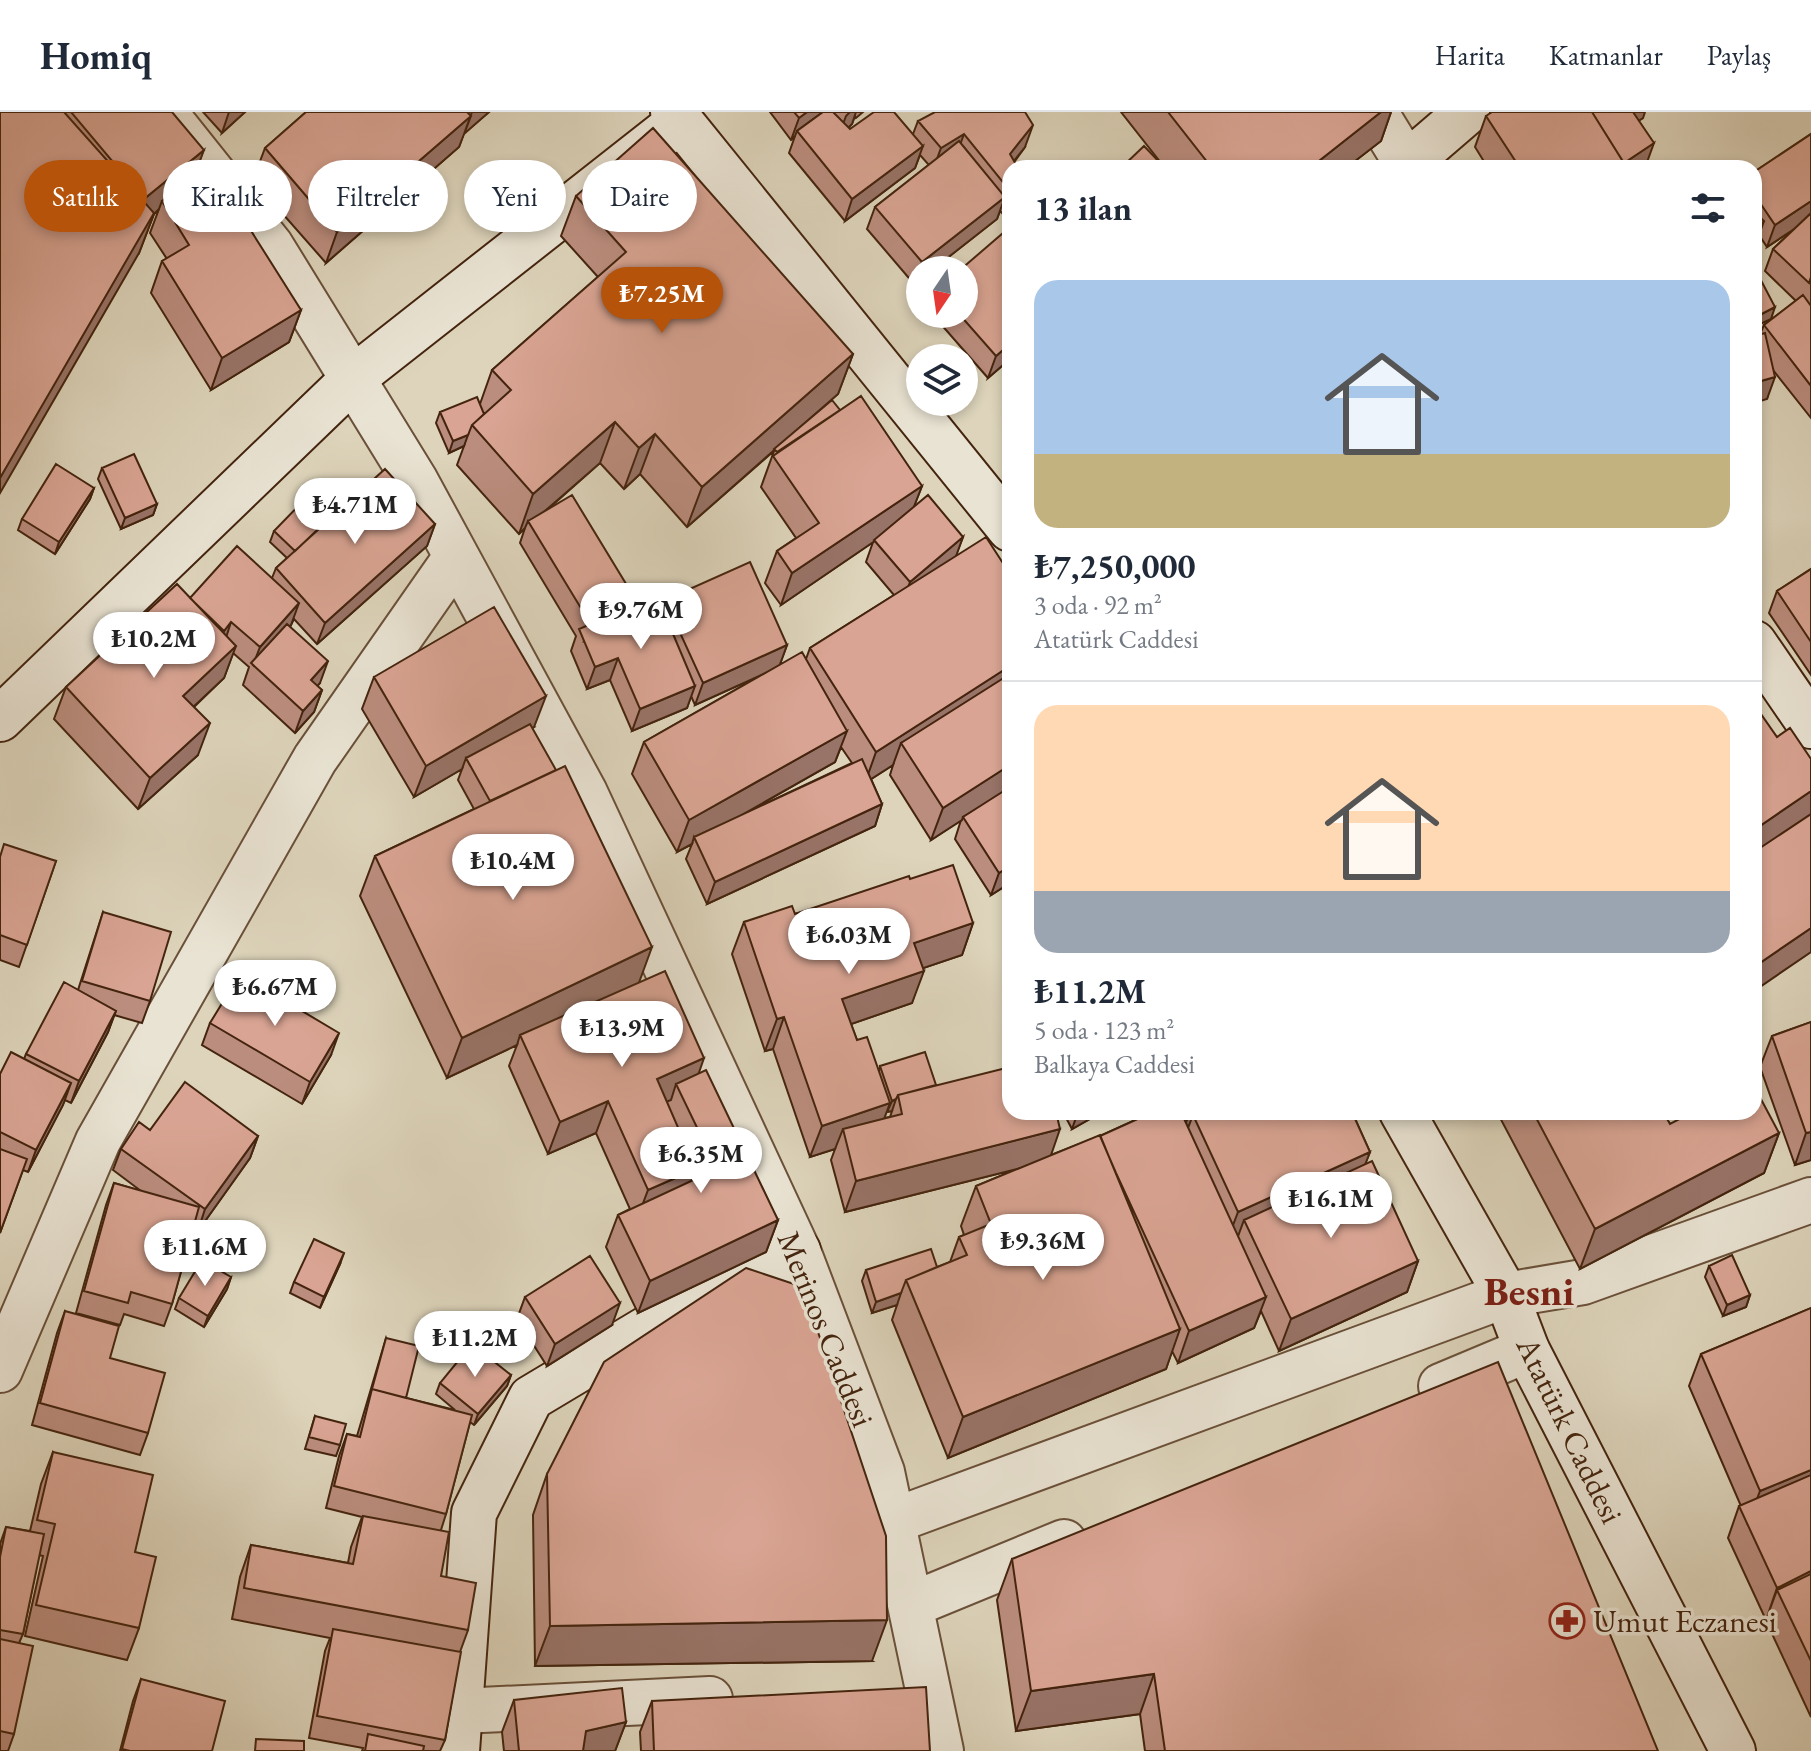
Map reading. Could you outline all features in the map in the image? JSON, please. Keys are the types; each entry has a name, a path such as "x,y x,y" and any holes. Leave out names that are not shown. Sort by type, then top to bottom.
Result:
{"street":[{"name":"Merinos Caddesi","path":"164,112 271,246 456,557 585,793 798,1251 882,1472 941,1751"},
{"path":"1375,112 1402,160"},
{"path":"1414,160 1467,112"},
{"path":"0,719 352,380 677,117 1002,519"},
{"path":"0,1370 106,1128 315,759 456,557"},
{"path":"1762,655 1811,726"},
{"name":"Atatürk Caddesi","path":"1407,1120 1506,1295 1527,1350 1733,1751"},
{"path":"893,1521 1506,1295 1583,1282 1811,1200"},
{"path":"756,1697 458,1731 474,1513 531,1398 653,1325 798,1251"},
{"path":"1409,1399 1527,1350"},
{"path":"911,1605 1101,1526"},
{"path":"881,1692 928,1689"}],"building":[{"path":"0,112 64,112 107,160 24,160 24,232 143,232 0,478"},
{"path":"71,112 172,112 204,150 192,160 163,160 163,183 147,197 147,160 111,160"},
{"path":"306,112 467,112 471,116 420,160 308,160 308,198 292,180 292,160 275,160 265,148"},
{"path":"823,112 833,112 850,129 874,112 894,112 923,146 852,199 797,131"},
{"path":"935,112 1025,112 1033,125 1010,154 1013,160 1002,160 1002,181 964,134 941,148 918,121"},
{"path":"1168,112 1381,112 1320,160 1206,160"},
{"path":"1492,112 1592,112 1622,160 1515,160 1486,116"},
{"path":"1592,112 1633,112 1654,143 1628,160 1622,160"},
{"path":"653,128 681,160 617,160"},
{"path":"1811,134 1811,201 1775,225 1762,206 1762,167"},
{"path":"959,141 1002,193 1002,199 930,256 917,256 875,207"},
{"path":"1144,146 1157,160 1129,160"},
{"path":"697,178 853,354 702,487 655,434 639,448 615,422 533,494 472,425 511,390 492,370 626,252 608,232 697,232"},
{"path":"147,205 154,213 147,225"},
{"path":"1811,213 1811,277 1809,283 1773,249"},
{"path":"181,232 252,232 301,310 222,358 162,261 189,245"},
{"path":"1002,234 1002,351 996,356 971,328 978,328 976,256"},
{"path":"1762,282 1775,307 1762,314"},
{"path":"1803,295 1811,306 1811,386 1764,325"},
{"path":"1765,333 1775,377 1762,381 1762,334"},
{"path":"861,396 922,486 792,573 777,551 819,523 773,456"},
{"path":"477,397 484,414 472,425 468,435 453,441 440,412"},
{"path":"832,400 840,410 777,452 774,449"},
{"path":"134,454 157,504 125,518 102,468"},
{"path":"56,464 94,488 59,542 22,519"},
{"path":"385,469 435,524 325,623 276,568"},
{"path":"312,492 334,514 295,551 274,531"},
{"path":"572,495 634,597 590,623 528,521"},
{"path":"928,495 963,537 910,582 874,540"},
{"path":"986,537 1002,562 1002,671 876,752 810,648"},
{"path":"237,546 299,603 260,647 231,622 224,631 190,598"},
{"path":"750,562 787,645 703,683 665,600"},
{"path":"1811,569 1811,642 1777,591"},
{"path":"177,584 236,646 183,696 210,723 150,778 66,687"},
{"path":"657,596 695,686 640,709 618,658 595,667 579,629"},
{"path":"494,607 546,696 426,766 374,677"},
{"path":"287,624 328,661 311,680 322,690 303,711 251,663"},
{"path":"802,652 847,731 689,820 644,742"},
{"path":"1002,679 1002,770 943,808 901,743"},
{"path":"1762,715 1777,737 1790,728 1811,759 1811,791 1762,825"},
{"path":"530,724 556,770 490,801 466,758"},
{"path":"862,759 882,804 715,882 694,837"},
{"path":"565,766 652,947 462,1038 375,856"},
{"path":"1002,792 1002,871 999,873 963,817"},
{"path":"1811,814 1811,928 1762,962 1762,847"},
{"path":"4,844 56,861 27,945 0,935 0,857"},
{"path":"953,865 973,923 914,943 924,971 842,999 857,1040 867,1037 890,1103 822,1126 784,1017 777,1019 744,922 792,906 795,914 909,876 910,879"},
{"path":"103,912 171,932 150,1001 82,981"},
{"path":"665,971 704,1058 657,1079 696,1169 648,1190 608,1101 560,1122 520,1035"},
{"path":"240,974 339,1033 310,1082 210,1023"},
{"path":"64,982 116,1011 79,1081 26,1054"},
{"path":"1811,1022 1811,1132 1806,1133 1772,1036"},
{"path":"11,1052 71,1083 36,1150 0,1132 0,1074"},
{"path":"925,1052 936,1085 898,1095 892,1101 880,1066"},
{"path":"1002,1069 1002,1120 1058,1120 1060,1129 856,1181 843,1129 902,1114 898,1095"},
{"path":"706,1070 778,1220 650,1281 618,1215 717,1169 676,1084"},
{"path":"185,1082 258,1136 205,1209 121,1149 139,1122 150,1130"},
{"path":"1762,1101 1779,1133 1595,1229 1537,1120 1668,1120 1670,1124 1678,1120 1762,1120"},
{"path":"1135,1120 1185,1120 1266,1297 1189,1331 1100,1136"},
{"path":"1195,1120 1356,1120 1370,1152 1238,1212"},
{"path":"1100,1135 1180,1329 963,1417 906,1280 967,1255 959,1237 991,1224 976,1186"},
{"path":"0,1149 27,1159 0,1233"},
{"path":"1372,1161 1418,1261 1291,1319 1244,1220"},
{"path":"114,1183 199,1207 172,1304 131,1292 128,1303 84,1291"},
{"path":"314,1239 344,1253 324,1297 294,1282"},
{"path":"931,1249 937,1267 906,1280 901,1293 876,1302 866,1270"},
{"path":"1732,1255 1750,1295 1727,1305 1709,1266"},
{"path":"590,1256 620,1303 555,1344 525,1297"},
{"path":"202,1260 231,1277 208,1316 179,1298"},
{"path":"746,1268 803,1287 886,1536 887,1620 550,1626 547,1474 604,1362"},
{"path":"1811,1308 1811,1470 1760,1491 1701,1354"},
{"path":"65,1311 119,1326 110,1358 165,1373 148,1433 40,1403"},
{"path":"386,1338 419,1346 406,1398 372,1389"},
{"path":"472,1344 511,1375 478,1414 440,1383"},
{"path":"1498,1362 1658,1751 1165,1751 1154,1674 1031,1691 1012,1559"},
{"path":"372,1389 472,1415 446,1514 334,1486 347,1434 360,1437"},
{"path":"315,1416 346,1424 340,1445 309,1437"},
{"path":"53,1452 153,1475 135,1552 156,1557 139,1628 36,1605 55,1524 37,1520"},
{"path":"1811,1475 1811,1571 1777,1588 1739,1506"},
{"path":"363,1516 449,1532 441,1576 476,1583 468,1630 244,1588 251,1545 353,1564"},
{"path":"6,1527 44,1534 23,1634 0,1630 0,1557"},
{"path":"1811,1574 1811,1661 1777,1590"},
{"path":"333,1629 461,1652 445,1740 317,1716"},
{"path":"0,1639 33,1646 14,1734 0,1731"},
{"path":"141,1679 225,1701 212,1751 122,1749"},
{"path":"926,1687 930,1751 654,1751 652,1701"},
{"path":"622,1688 626,1722 586,1731 583,1751 519,1751 514,1700"},
{"path":"368,1734 424,1746 423,1751 365,1751"},
{"path":"256,1739 304,1741 304,1751 255,1751"}],"place":[{"name":"Umut Eczanesi","path":"1567,1621"}],"district":[{"name":"Besni","path":"1529,1291"}]}
